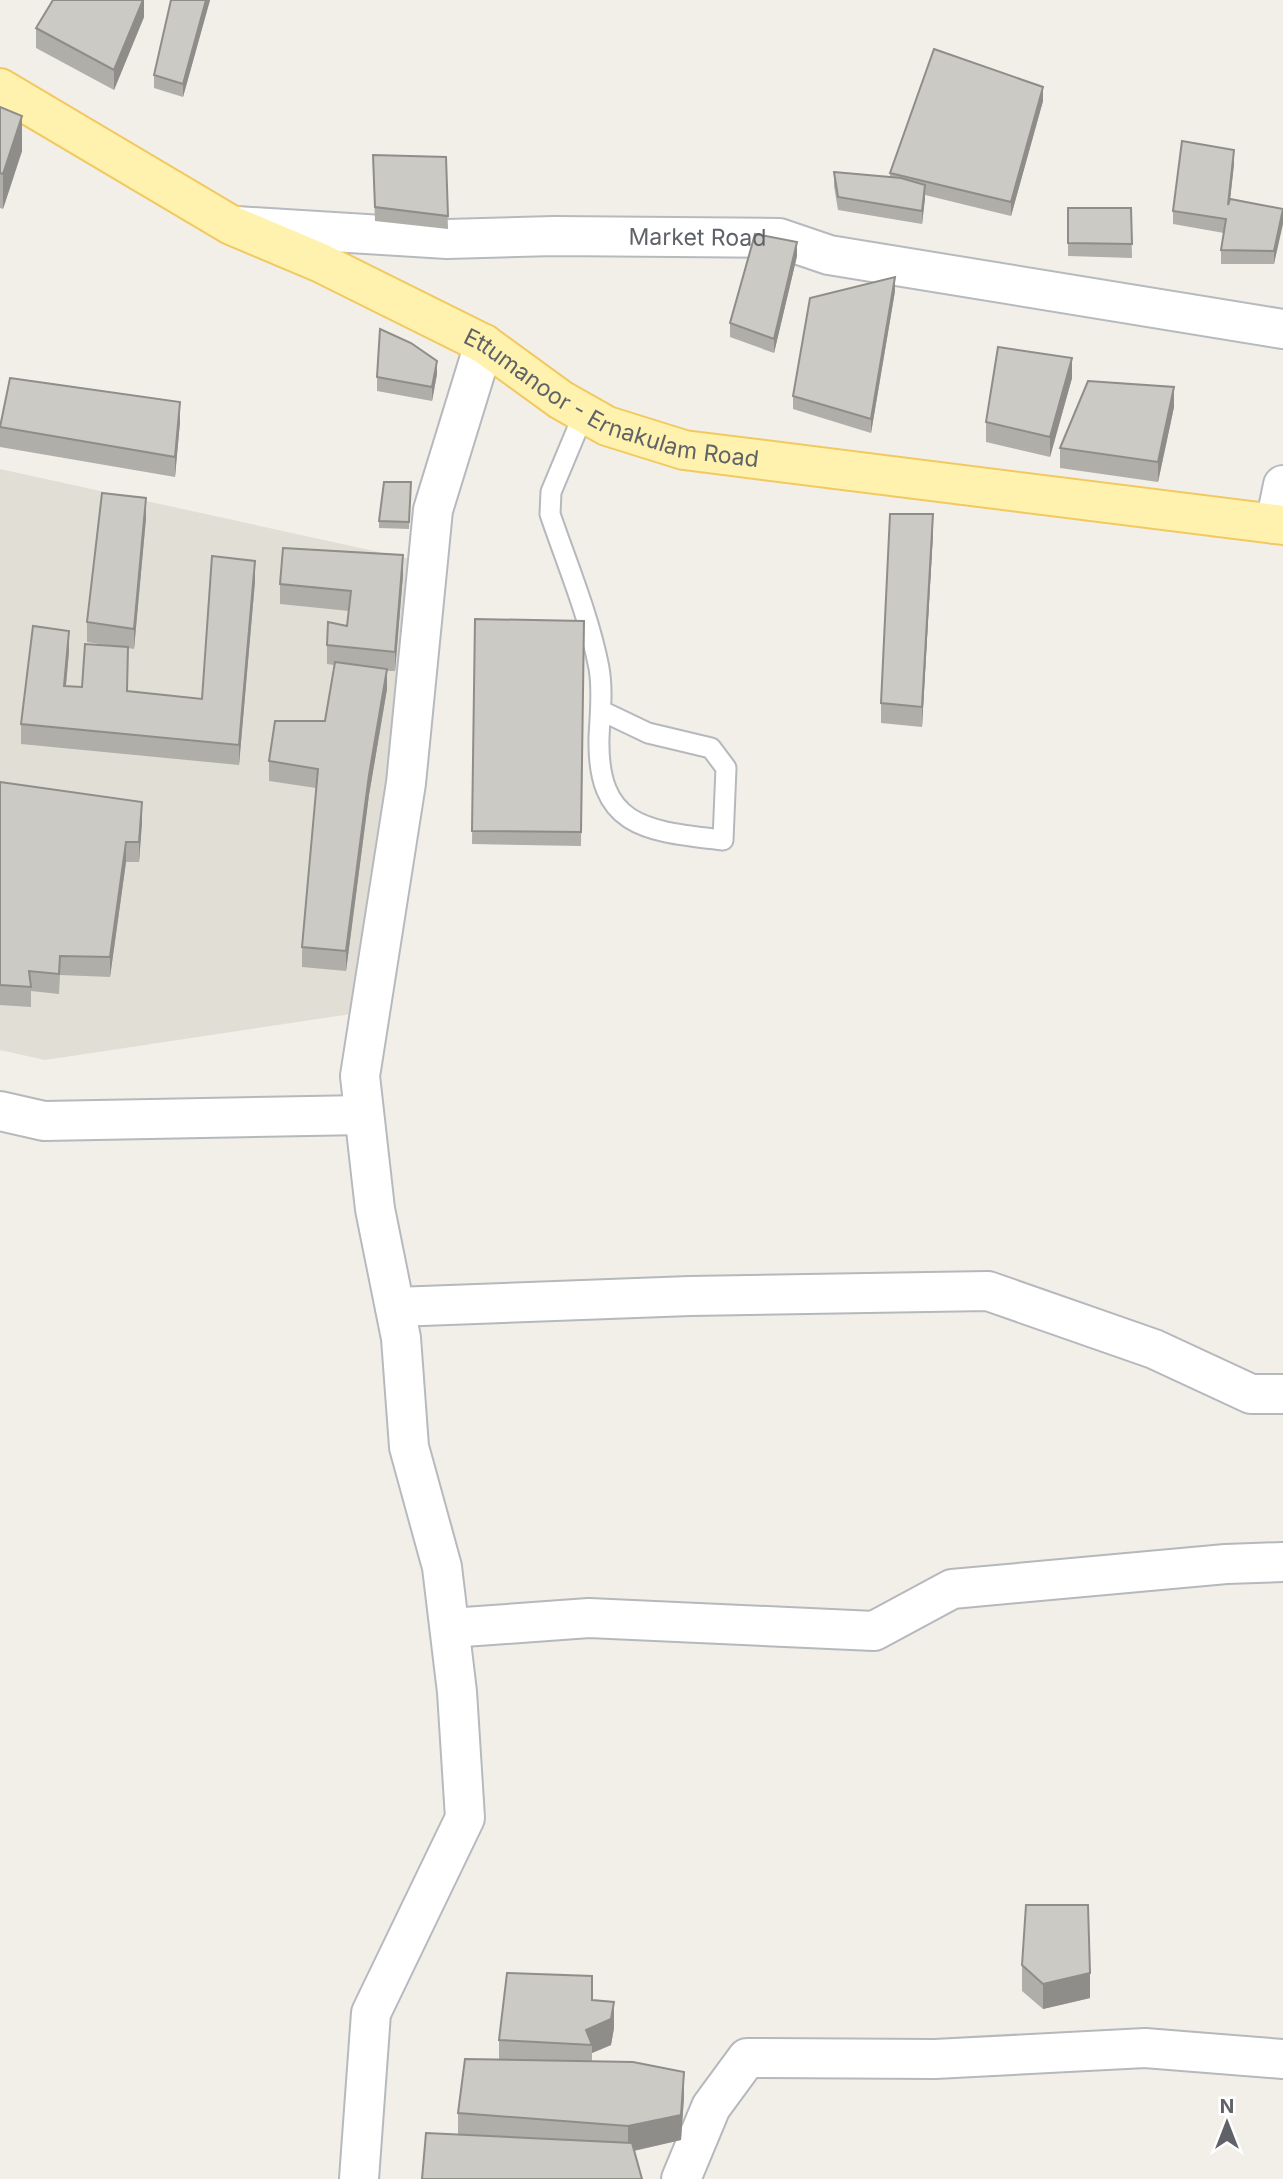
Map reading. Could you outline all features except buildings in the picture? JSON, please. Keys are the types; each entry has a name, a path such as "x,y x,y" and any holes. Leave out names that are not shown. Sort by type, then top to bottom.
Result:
{"main road":[{"name":"Ettumanoor - Ernakulam Road","path":"0,88 231,225 321,263 484,344 561,400 607,426 684,450 1279,525"}],"street":[{"name":"Market Road","path":"231,225 447,239 554,236 779,238 829,255 1283,329"},
{"path":"359,2179 371,2013 465,1818 450,1628 442,1567 409,1447 401,1338 374,1209 359,1076 406,783 433,510 484,344"},
{"path":"1279,525 1283,485"},
{"path":"0,1111 44,1121 364,1115"},
{"path":"395,1307 690,1296 988,1291 1154,1349 1251,1394 1283,1394"},
{"path":"450,1628 589,1618 874,1631 952,1589 1199,1566 1283,1562"},
{"path":"681,2179 711,2107 747,2058 935,2059 1145,2048 1283,2059"}],"lane":[{"path":"584,413 551,492 550,514 599,668 602,711 599,757 604,789 617,810 632,821 670,834 723,840 726,768 711,748 648,733 602,711"}],"shaded area":[{"path":"0,469 420,561 364,1012 45,1060 0,1050"}]}
